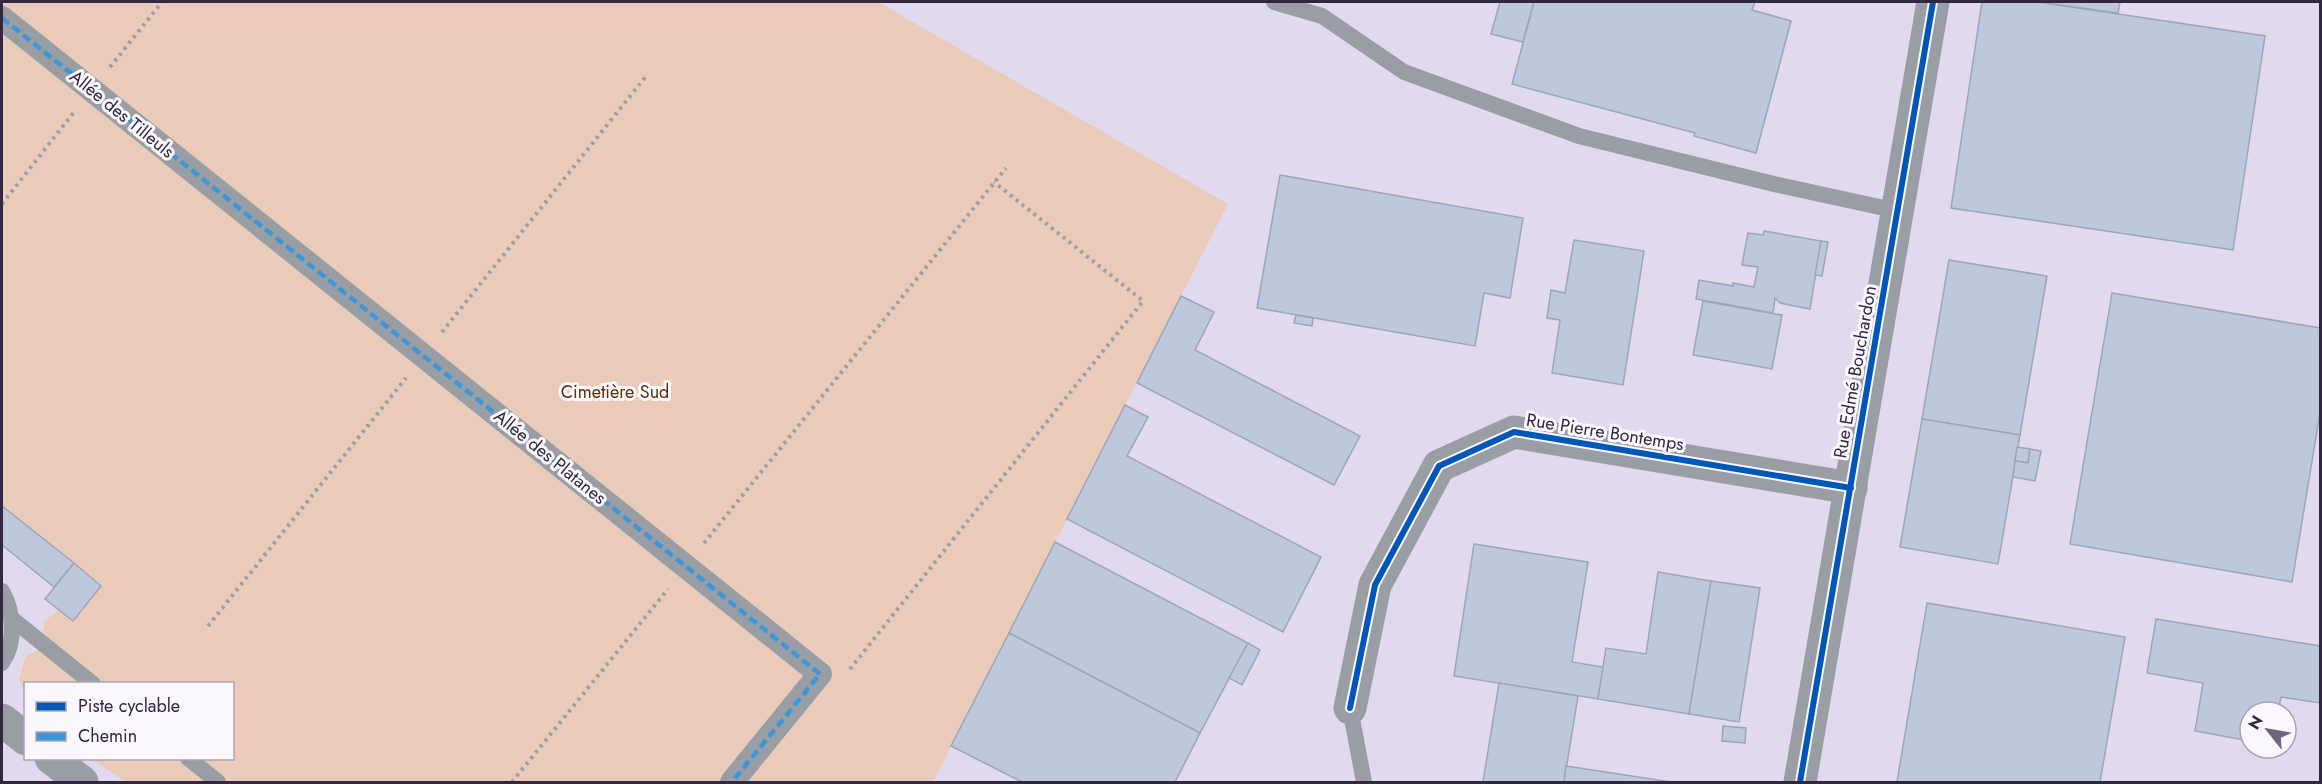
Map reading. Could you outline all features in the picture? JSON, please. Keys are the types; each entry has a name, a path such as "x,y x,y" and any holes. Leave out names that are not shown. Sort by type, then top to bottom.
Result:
{"street":[{"name":"Rue Edmé Bouchardon","path":"1800,783 1933,2"},
{"name":"Allée des Tilleuls","path":"2,18 280,241"},
{"name":"Allée des Platanes","path":"280,241 820,674"},
{"name":"Rue Pierre Bontemps","path":"1350,708 1374,585 1439,466 1514,432 1851,488"},
{"path":"732,783 820,674"},
{"path":"2,720 24,737"},
{"path":"52,760 82,783"}],"lane":[{"path":"1274,2 1322,16 1404,72 1579,136 1898,211"},
{"path":"2,591 11,618 11,637 2,663"},
{"path":"11,618 91,682"},
{"path":"1350,708 1364,783"},
{"path":"189,760 218,783"}],"path":[{"path":"512,783 1006,168"},
{"path":"820,674 845,676 1143,302 994,182"}],"green space":[{"name":"Cimetière Sud","path":"2,2 878,2 1228,204 933,782 126,782 93,760 234,760 234,682 24,682 24,692 19,680 26,656 45,646 44,621 59,610 45,599 54,587 2,545"}],"building":[{"path":"1500,2 1534,2 1523,42 1491,34"},
{"path":"1534,2 1755,2 1752,10 1791,21 1756,153 1694,136 1695,133 1512,84"},
{"path":"1982,2 2038,2 2265,36 2233,250 1951,208"},
{"path":"2038,2 2120,2 2118,13"},
{"path":"1280,175 1523,218 1510,298 1484,293 1475,346 1257,308"},
{"path":"1764,231 1821,241 1810,309 1780,303 1775,298 1773,313 1696,299 1699,280 1754,287 1758,267 1742,265 1748,233 1763,235"},
{"path":"1574,240 1644,251 1623,385 1552,373 1560,320 1547,318 1551,290 1565,293"},
{"path":"1821,241 1828,242 1822,276 1815,275"},
{"path":"1949,260 2047,276 2020,435 1922,419"},
{"path":"2112,293 2320,328 2320,413 2292,582 2070,544"},
{"path":"1181,296 1214,312 1195,350 1360,436 1334,485 1137,383"},
{"path":"1703,301 1782,315 1772,369 1693,355"},
{"path":"1296,315 1313,318 1312,326 1294,323"},
{"path":"1125,405 1148,417 1127,456 1321,557 1283,632 1067,519"},
{"path":"1922,419 2020,435 1998,564 1900,547"},
{"path":"2017,447 2030,449 2028,463 2015,461"},
{"path":"2030,449 2041,451 2035,481 2013,477 2015,461 2028,463"},
{"path":"2,506 74,563 54,587 2,545"},
{"path":"1055,542 1248,643 1200,733 1009,633"},
{"path":"1474,544 1588,562 1572,662 1603,667 1598,699 1454,676"},
{"path":"74,563 101,586 73,621 45,599"},
{"path":"1658,572 1711,581 1689,714 1598,699 1606,648 1646,654"},
{"path":"1711,581 1760,588 1739,722 1689,714"},
{"path":"1927,603 2125,637 2100,782 1897,782"},
{"path":"2156,619 2320,646 2320,703 2281,697 2280,700 2238,700 2238,739 2195,731 2203,683 2147,673"},
{"path":"1009,633 1200,733 1175,782 1022,782 951,746"},
{"path":"1248,643 1260,650 1242,685 1229,678"},
{"path":"1499,683 1578,696 1564,782 1483,782"},
{"path":"1723,726 1746,728 1745,743 1722,741"},
{"path":"1566,766 1671,782 1564,782"}],"marked path":[{"path":"2,18 820,674 732,782"}],"cycle path":[{"path":"1800,782 1933,2"},
{"path":"1350,708 1375,585 1439,466 1514,432 1851,488"}]}
